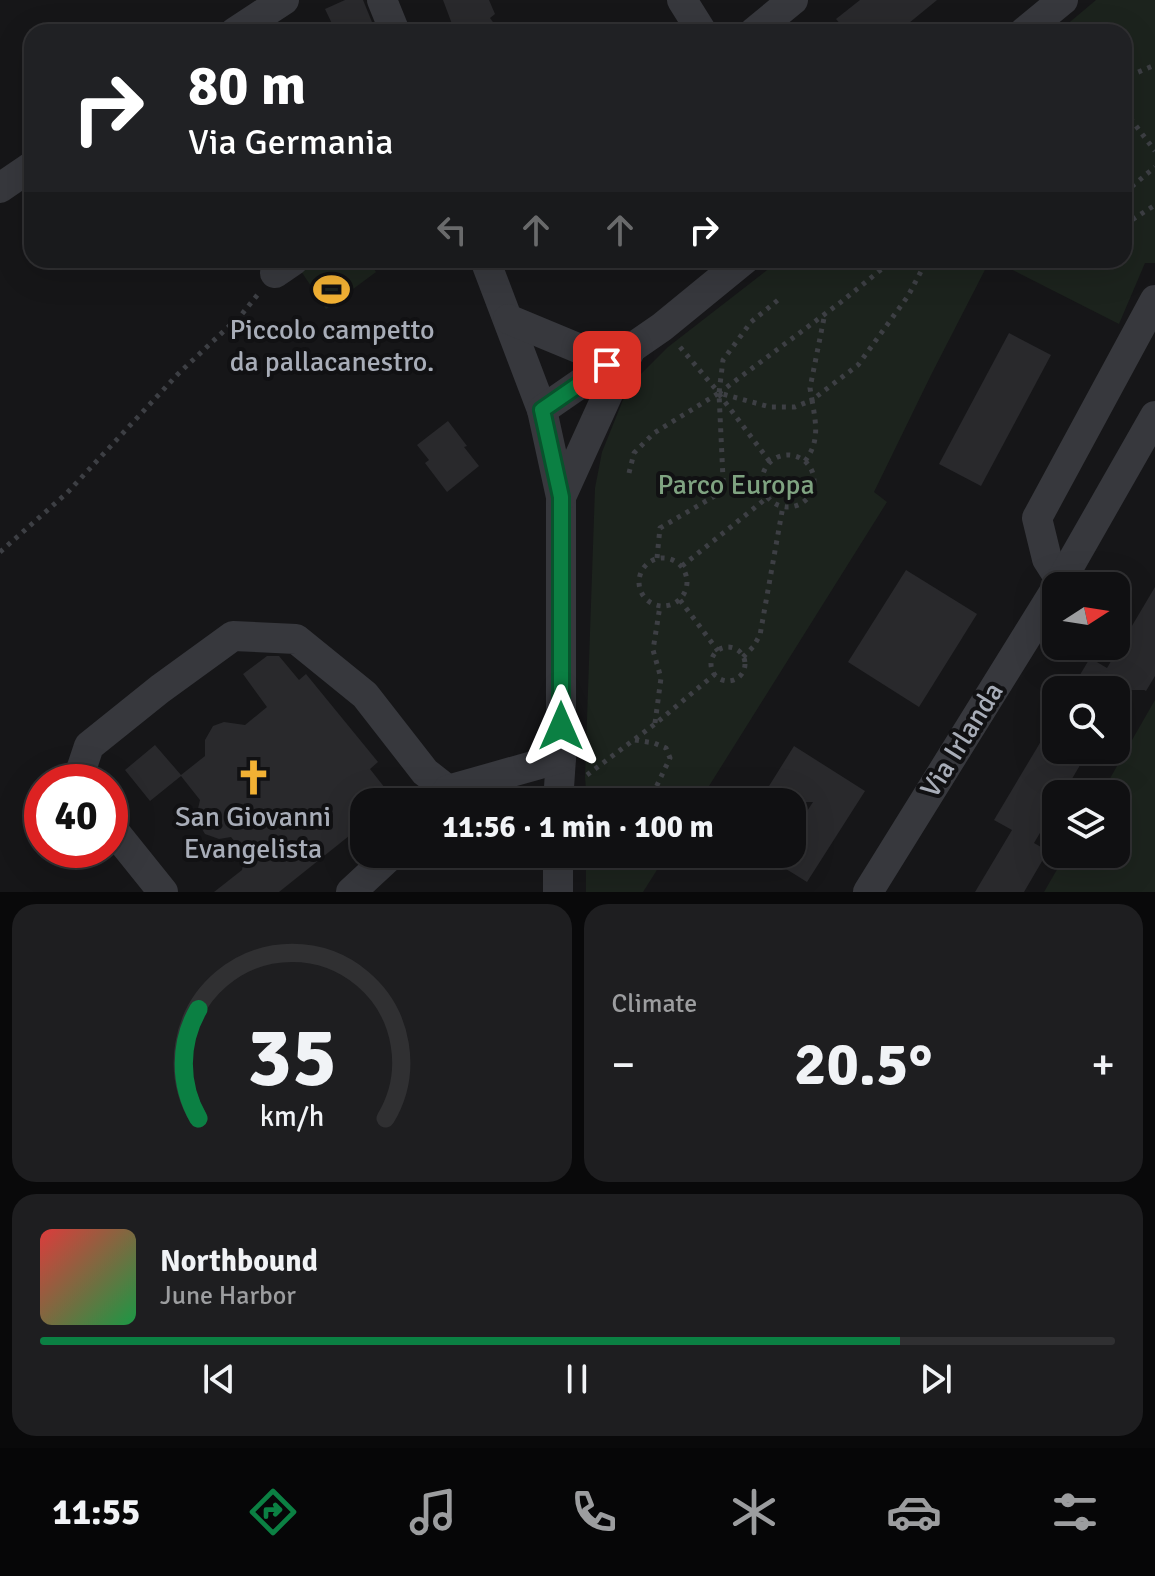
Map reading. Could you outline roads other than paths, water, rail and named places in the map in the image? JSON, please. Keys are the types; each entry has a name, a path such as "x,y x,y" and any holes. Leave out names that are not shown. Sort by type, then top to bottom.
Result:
{"street":[{"path":"247,24 284,0"},
{"path":"382,0 392,24"},
{"path":"682,0 697,24"},
{"path":"764,24 793,0"},
{"path":"1034,24 1063,0"},
{"path":"0,188 24,172"},
{"path":"488,268 542,410 561,497 559,788"},
{"path":"542,410 662,327 734,268"},
{"path":"1052,572 1037,518 1155,300"},
{"path":"508,319 585,351 632,348"},
{"path":"561,497 632,348"},
{"name":"Via Irlanda","path":"1065,572 1155,416"},
{"name":"Via Irlanda","path":"868,892 1042,611"},
{"path":"83,764 89,746 233,636 296,639 365,695 438,788"},
{"path":"471,788 560,762"},
{"path":"128,848 163,892"},
{"path":"351,892 377,868"},
{"path":"558,868 558,892"}],"place":[{"name":"Piccolo campetto da pallacanestro.","path":"332,290"},
{"name":"San Giovanni Evangelista","path":"253,777"}],"park label":[{"name":"Parco Europa","path":"736,485"}]}
